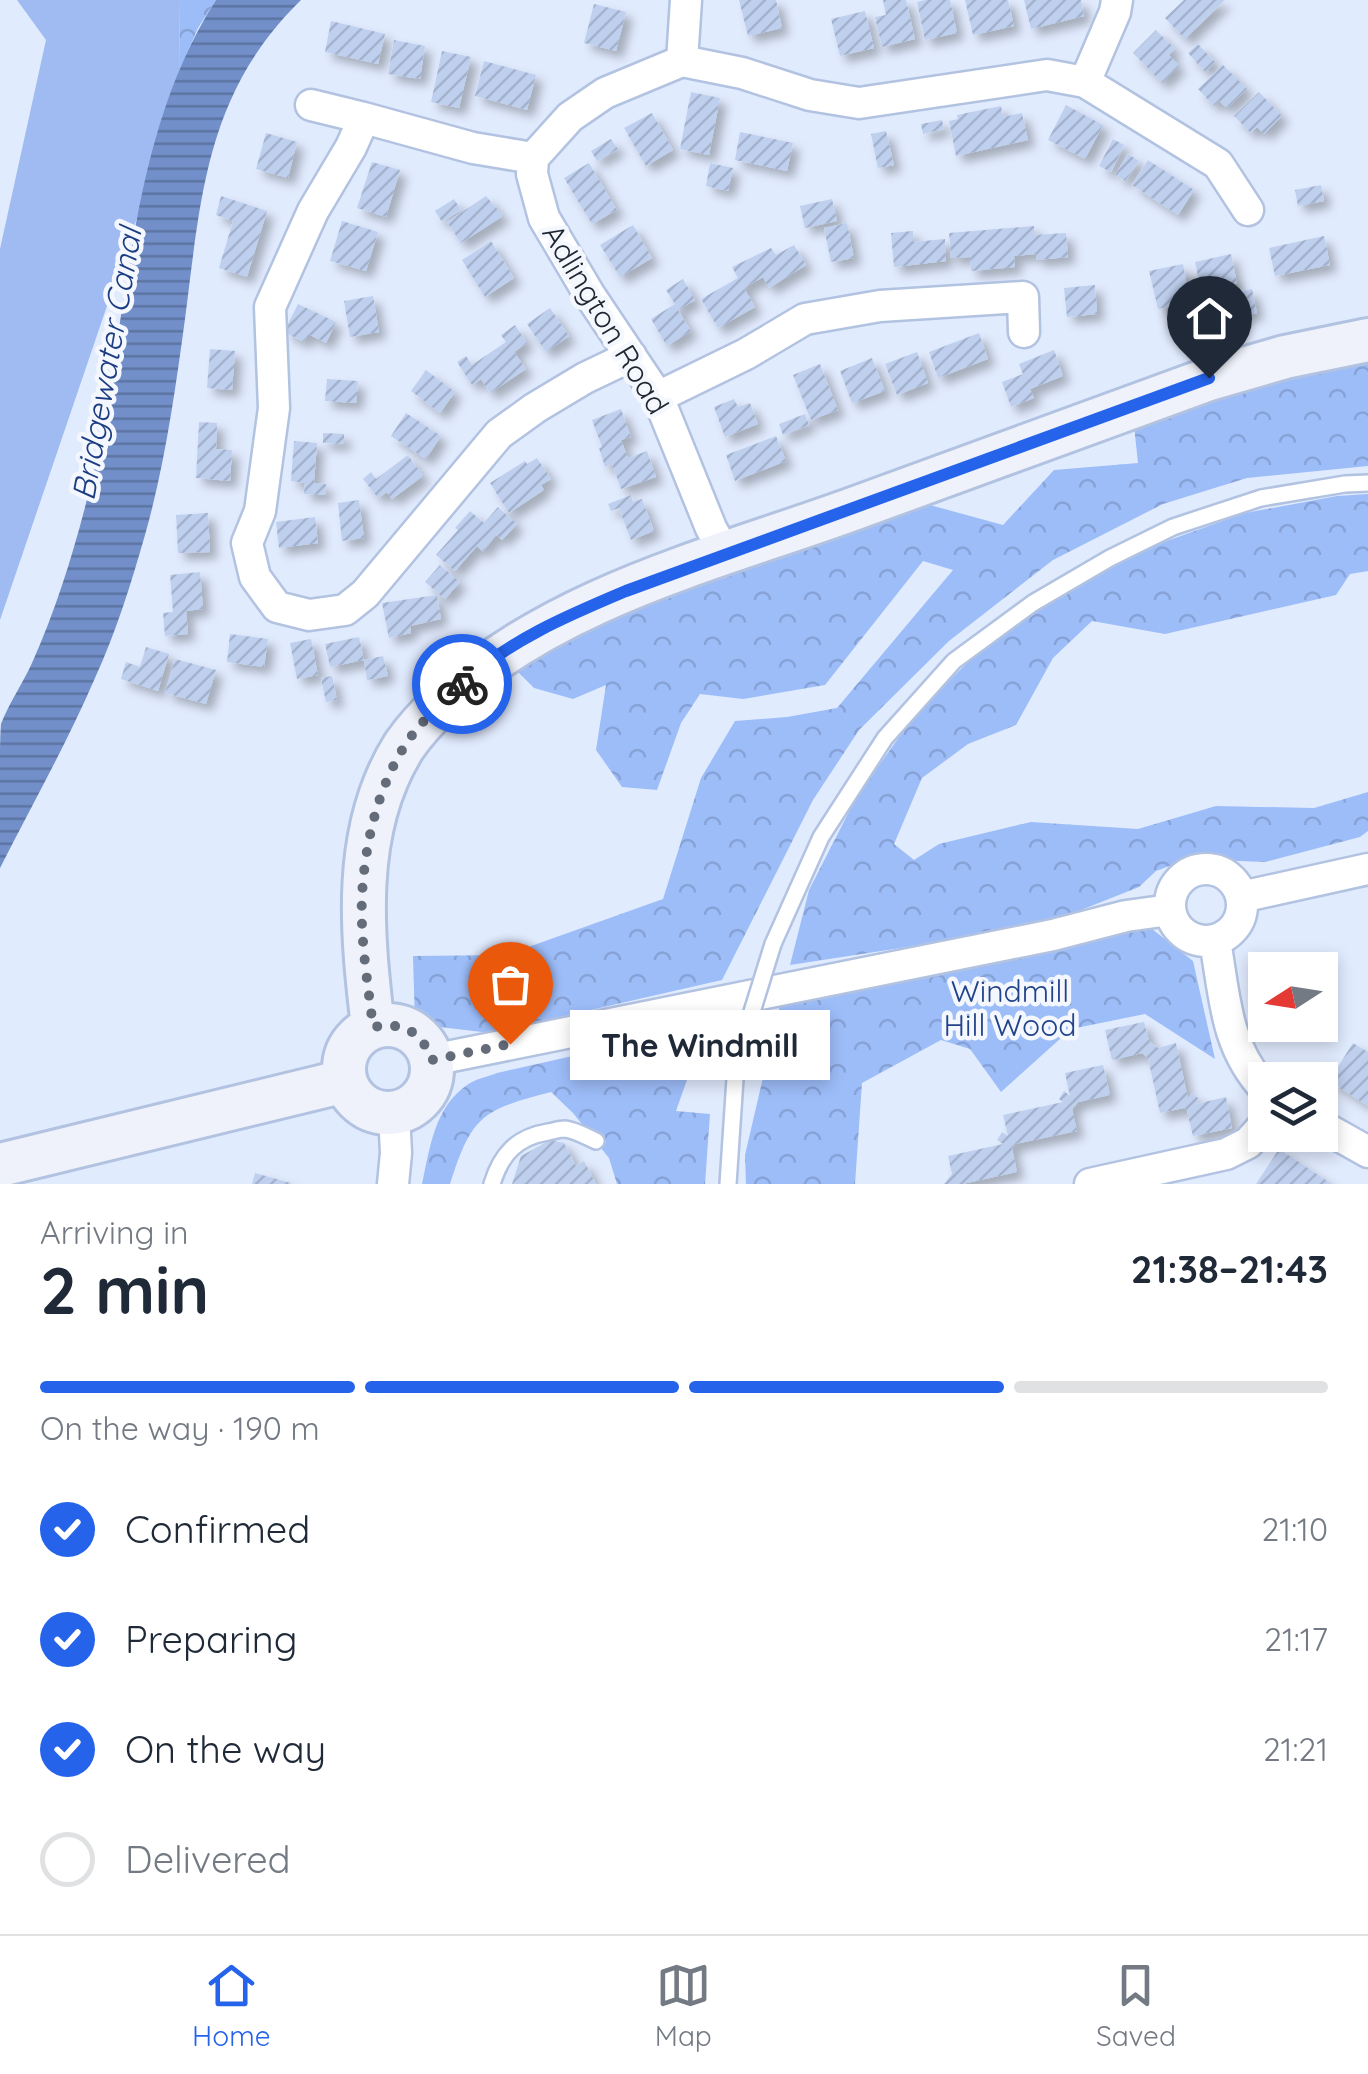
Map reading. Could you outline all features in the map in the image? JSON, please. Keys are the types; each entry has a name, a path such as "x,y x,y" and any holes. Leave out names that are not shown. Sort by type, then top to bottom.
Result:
{"street":[{"path":"682,60 686,0"},
{"path":"1085,82 1116,12 1116,0"},
{"path":"311,105 473,148 534,158 570,117 604,93 682,60 742,73 810,95 859,103 1047,75 1085,82 1218,164 1248,210"},
{"path":"364,118 313,211 270,307 274,408 260,511 247,543 255,577 277,607 309,615 345,610 365,594 499,434 585,378 632,356"},
{"name":"Adlington Road","path":"534,158 532,174 544,218 658,397 710,528 725,554"},
{"path":"658,397 818,315 880,306 1023,297 1024,332"},
{"path":"373,1027 362,896 372,828 404,746 471,675 572,613 725,554 1209,378 1368,340"},
{"path":"1206,869 1229,877 1241,897 1240,919 1225,936 1215,940 1191,938 1181,931 1170,910 1176,886 1194,872 1206,869"},
{"path":"1241,897 1368,870"},
{"path":"432,1060 1170,910"},
{"path":"1215,940 1232,1036 1248,1069"},
{"path":"388,1024 416,1034 432,1060 428,1088 408,1109 394,1113 370,1110 359,1102 345,1081 346,1054 352,1043 373,1027 388,1024"},
{"path":"0,1165 345,1081"},
{"path":"393,1184 394,1113"},
{"path":"1338,1135 1368,1152"},
{"path":"1090,1184 1226,1154 1248,1143"}],"lane":[{"path":"728,1184 735,1079 773,944 821,837 885,738 954,661 1033,603 1173,527 1261,498 1368,483"},
{"path":"492,1184 508,1149 526,1138 566,1129 596,1141"}],"green space":[{"path":"180,0 216,0 198,28 179,71"},
{"path":"1368,352 1368,466 1247,478 1163,504 1053,560 949,641 859,730 813,800 722,980 490,1033 415,1024 413,956 506,955 663,899 701,778 735,721 837,708 953,570 923,561 825,685 743,699 700,694 681,723 657,790 622,787 596,750 606,685 573,699 534,688 509,663 594,616 908,499 1003,525 1054,470 1138,463 1133,416"},
{"path":"1368,494 1368,571 1350,574 1336,595 1165,634 1092,621 1053,658 1016,725 968,744 922,778 894,844 914,860 939,844 1031,822 1138,829 1216,806 1314,808 1368,792 1368,831 1360,837 1265,862 1188,859 1156,871 1139,887 1071,914 966,938 790,965 809,890 856,798 914,716 971,659 1055,598 1150,547 1245,513"},
{"name":"Windmill Hill Wood","path":"1143,922 1193,961 1215,1059 1145,1014 1071,1029 1001,1092 970,1049 941,1040 862,1083 855,1184 746,1184 745,1155 781,1000"},
{"path":"706,1026 676,1111 710,1114 705,1184 617,1184 609,1158 551,1092 509,1104 483,1119 465,1143 450,1184 422,1184 440,1117 456,1094 470,1083 497,1073"}],"shaded area":[{"path":"17,0 180,0 179,71 139,212 0,620 0,249 46,40"},
{"path":"216,0 301,0 269,35 245,72 213,148 197,230 169,428 140,553 95,678 0,868 1,724 42,640 74,546 105,415 147,170 186,54"}],"building":[{"path":"739,0 776,0 782,28 748,36"},
{"path":"883,0 906,0 915,39 882,47 875,17 886,15"},
{"path":"950,0 957,33 925,40 917,2"},
{"path":"965,0 1008,0 1014,26 973,35"},
{"path":"1024,0 1081,0 1084,16 1031,29"},
{"path":"1184,0 1225,0 1185,39 1165,18"},
{"path":"594,4 626,12 616,51 584,43"},
{"path":"865,11 874,48 840,56 831,19"},
{"path":"331,21 385,34 378,64 325,52"},
{"path":"1156,30 1175,49 1169,55 1179,66 1162,83 1133,53"},
{"path":"394,40 425,46 420,79 388,74"},
{"path":"1198,44 1215,62 1205,72 1188,53"},
{"path":"442,51 471,57 459,108 431,102"},
{"path":"484,61 536,75 527,110 475,96"},
{"path":"1223,65 1247,89 1227,108 1219,101 1214,106 1198,89"},
{"path":"691,92 720,98 709,155 680,149"},
{"path":"1259,92 1282,116 1264,134 1257,127 1251,133 1234,116"},
{"path":"1066,105 1103,125 1085,159 1048,140"},
{"path":"1001,106 1003,117 1022,113 1028,140 956,156 949,121 958,119 957,115"},
{"path":"652,113 673,150 646,166 624,128"},
{"path":"942,120 944,129 923,134 921,124"},
{"path":"886,131 894,165 878,168 871,134"},
{"path":"740,132 793,143 787,171 735,160"},
{"path":"266,133 297,142 288,178 256,169"},
{"path":"611,139 618,149 597,161 591,151"},
{"path":"1113,139 1124,145 1111,172 1099,166"},
{"path":"1128,154 1139,161 1125,181 1115,175"},
{"path":"1148,160 1194,190 1178,215 1132,185"},
{"path":"372,162 400,170 386,217 357,208"},
{"path":"589,163 617,210 592,224 564,178"},
{"path":"710,163 733,168 728,191 706,186"},
{"path":"1321,185 1324,201 1298,206 1295,190"},
{"path":"221,196 267,211 247,277 219,268 233,221 216,215"},
{"path":"486,196 503,216 461,243 447,222"},
{"path":"454,199 461,210 442,222 435,211"},
{"path":"832,199 837,221 805,228 800,206"},
{"path":"342,221 378,232 366,271 330,261"},
{"path":"847,223 854,258 831,262 824,228"},
{"path":"633,225 652,258 620,277 600,245"},
{"path":"1034,226 1034,235 1066,233 1068,257 1037,260 1036,254 1014,256 1015,267 971,271 970,257 951,258 949,233"},
{"path":"913,231 913,242 945,239 946,261 894,267 891,233"},
{"path":"1324,236 1330,265 1275,276 1269,248"},
{"path":"491,241 514,278 485,297 462,260"},
{"path":"794,245 806,265 769,288 763,277 744,288 755,307 718,328 701,299 738,278 732,267 771,248 776,255"},
{"path":"1231,254 1237,283 1201,291 1195,262"},
{"path":"1183,264 1188,291 1176,294 1179,304 1158,309 1149,271"},
{"path":"683,279 695,300 678,310 691,331 667,346 651,319 675,304 666,290"},
{"path":"1095,285 1097,314 1067,317 1064,288"},
{"path":"1252,289 1257,313 1244,316 1239,292"},
{"path":"373,296 379,332 350,337 344,301"},
{"path":"298,304 336,322 326,343 308,334 304,342 284,332"},
{"path":"550,308 569,336 546,352 527,324"},
{"path":"515,325 527,343 514,352 526,369 490,393 481,379 472,385 457,362 466,356 472,365 506,342 501,335"},
{"path":"979,333 988,359 938,378 929,352"},
{"path":"210,349 235,351 232,390 207,388"},
{"path":"1054,350 1063,376 1030,389 1034,398 1011,407 1002,382 1023,374 1019,364"},
{"path":"917,352 928,383 897,395 885,364"},
{"path":"872,358 885,391 852,403 840,371"},
{"path":"820,364 838,410 811,420 793,375"},
{"path":"426,370 455,392 440,413 411,391"},
{"path":"327,379 358,381 356,403 325,401"},
{"path":"734,399 738,407 750,403 758,424 725,437 714,407"},
{"path":"621,409 631,437 621,440 628,458 647,451 656,477 621,489 612,464 605,467 592,420"},
{"path":"406,413 441,436 426,459 391,436"},
{"path":"805,414 809,425 783,435 779,424"},
{"path":"199,422 217,423 216,449 232,450 230,481 196,478"},
{"path":"323,433 344,434 344,444 323,443"},
{"path":"776,436 786,461 735,481 726,455"},
{"path":"294,441 317,443 314,483 326,484 325,495 304,494 305,483 291,481"},
{"path":"408,455 423,476 392,499 387,492 378,498 363,479 371,472 376,479"},
{"path":"537,458 551,479 541,485 544,490 509,513 490,483"},
{"path":"631,495 633,502 642,499 654,531 631,540 619,508 611,511 608,504"},
{"path":"359,500 364,538 342,541 338,503"},
{"path":"498,507 517,524 502,540 496,535 483,552 477,546 455,571 436,555 470,511 484,523"},
{"path":"208,513 210,552 178,553 176,515"},
{"path":"315,517 318,543 279,548 276,522"},
{"path":"440,565 460,582 445,599 425,582"},
{"path":"200,572 203,609 186,611 188,634 165,636 163,613 173,612 170,575"},
{"path":"437,595 441,619 410,626 411,633 389,638 382,603"},
{"path":"230,634 268,639 264,667 227,662"},
{"path":"359,637 364,660 330,667 325,644"},
{"path":"311,639 318,675 297,679 290,643"},
{"path":"146,647 169,654 158,691 121,679 126,662 140,667"},
{"path":"383,656 388,676 367,680 364,660"},
{"path":"175,659 216,670 206,704 165,693"},
{"path":"332,676 337,700 326,702 321,678"},
{"path":"1144,1022 1149,1041 1158,1048 1176,1043 1188,1099 1192,1093 1199,1099 1196,1104 1226,1097 1232,1128 1193,1136 1184,1108 1160,1113 1148,1058 1142,1053 1112,1060 1105,1030"},
{"path":"1353,1043 1368,1052 1368,1106 1338,1087 1338,1067"},
{"path":"1103,1065 1110,1095 1078,1102 1072,1109 1077,1131 1015,1144 1012,1148 1017,1172 944,1184 952,1174 948,1156 1003,1144 997,1140 1002,1132 1008,1136 1003,1115 1063,1102 1059,1099 1064,1091 1070,1096 1065,1073"},
{"path":"550,1140 564,1143 576,1166 584,1161 596,1184 512,1184 521,1156"},
{"path":"1277,1152 1284,1152 1332,1184 1256,1184"},
{"path":"255,1173 291,1183 252,1184"}],"way so far":[{"path":"462,684 404,746 372,828 362,896 373,1027 388,1024 416,1034 432,1060 510,1044"}],"place":[{"name":"The Windmill","path":"510,1044"}],"route":[{"path":"462,684 517,644 572,613 1209,378"}],"water label":[{"name":"Bridgewater Canal","path":"106,364"}]}
